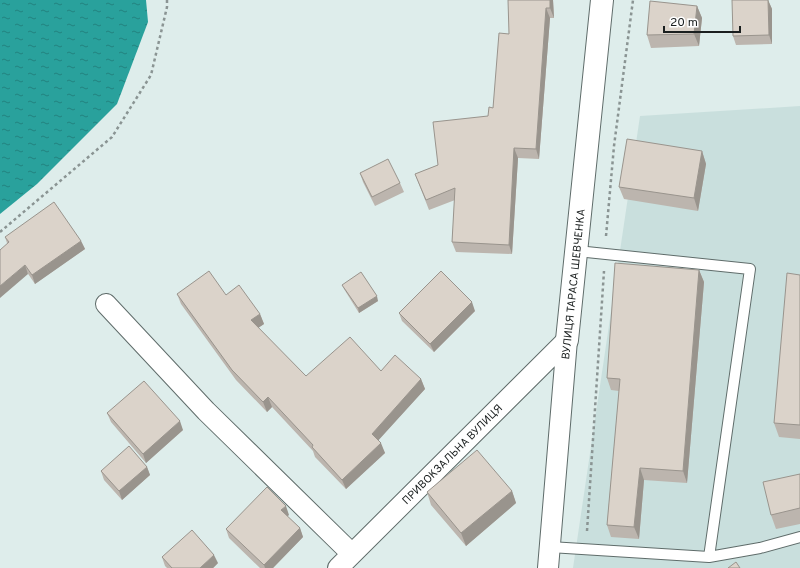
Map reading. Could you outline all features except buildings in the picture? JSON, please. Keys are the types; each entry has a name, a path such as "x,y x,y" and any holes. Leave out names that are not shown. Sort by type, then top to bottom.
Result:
{"street":[{"name":"ВУЛИЦЯ ТАРАСА ШЕВЧЕНКА","path":"548,568 567,340 602,0"},
{"path":"106,304 206,411 352,554"},
{"name":"ПРИВОКЗАЛЬНА ВУЛИЦЯ","path":"338,568 567,340"}],"lane":[{"path":"577,251 750,269 709,557"},
{"path":"550,547 709,557 760,548 800,537"}],"path":[{"path":"0,232 112,137 151,75 168,7 167,0"},
{"path":"586,549 596,413 605,254 614,146 633,0"}],"shaded area":[{"path":"800,106 800,568 573,568 640,116"}],"water":[{"path":"0,0 146,0 148,22 117,104 37,184 0,214"}]}
